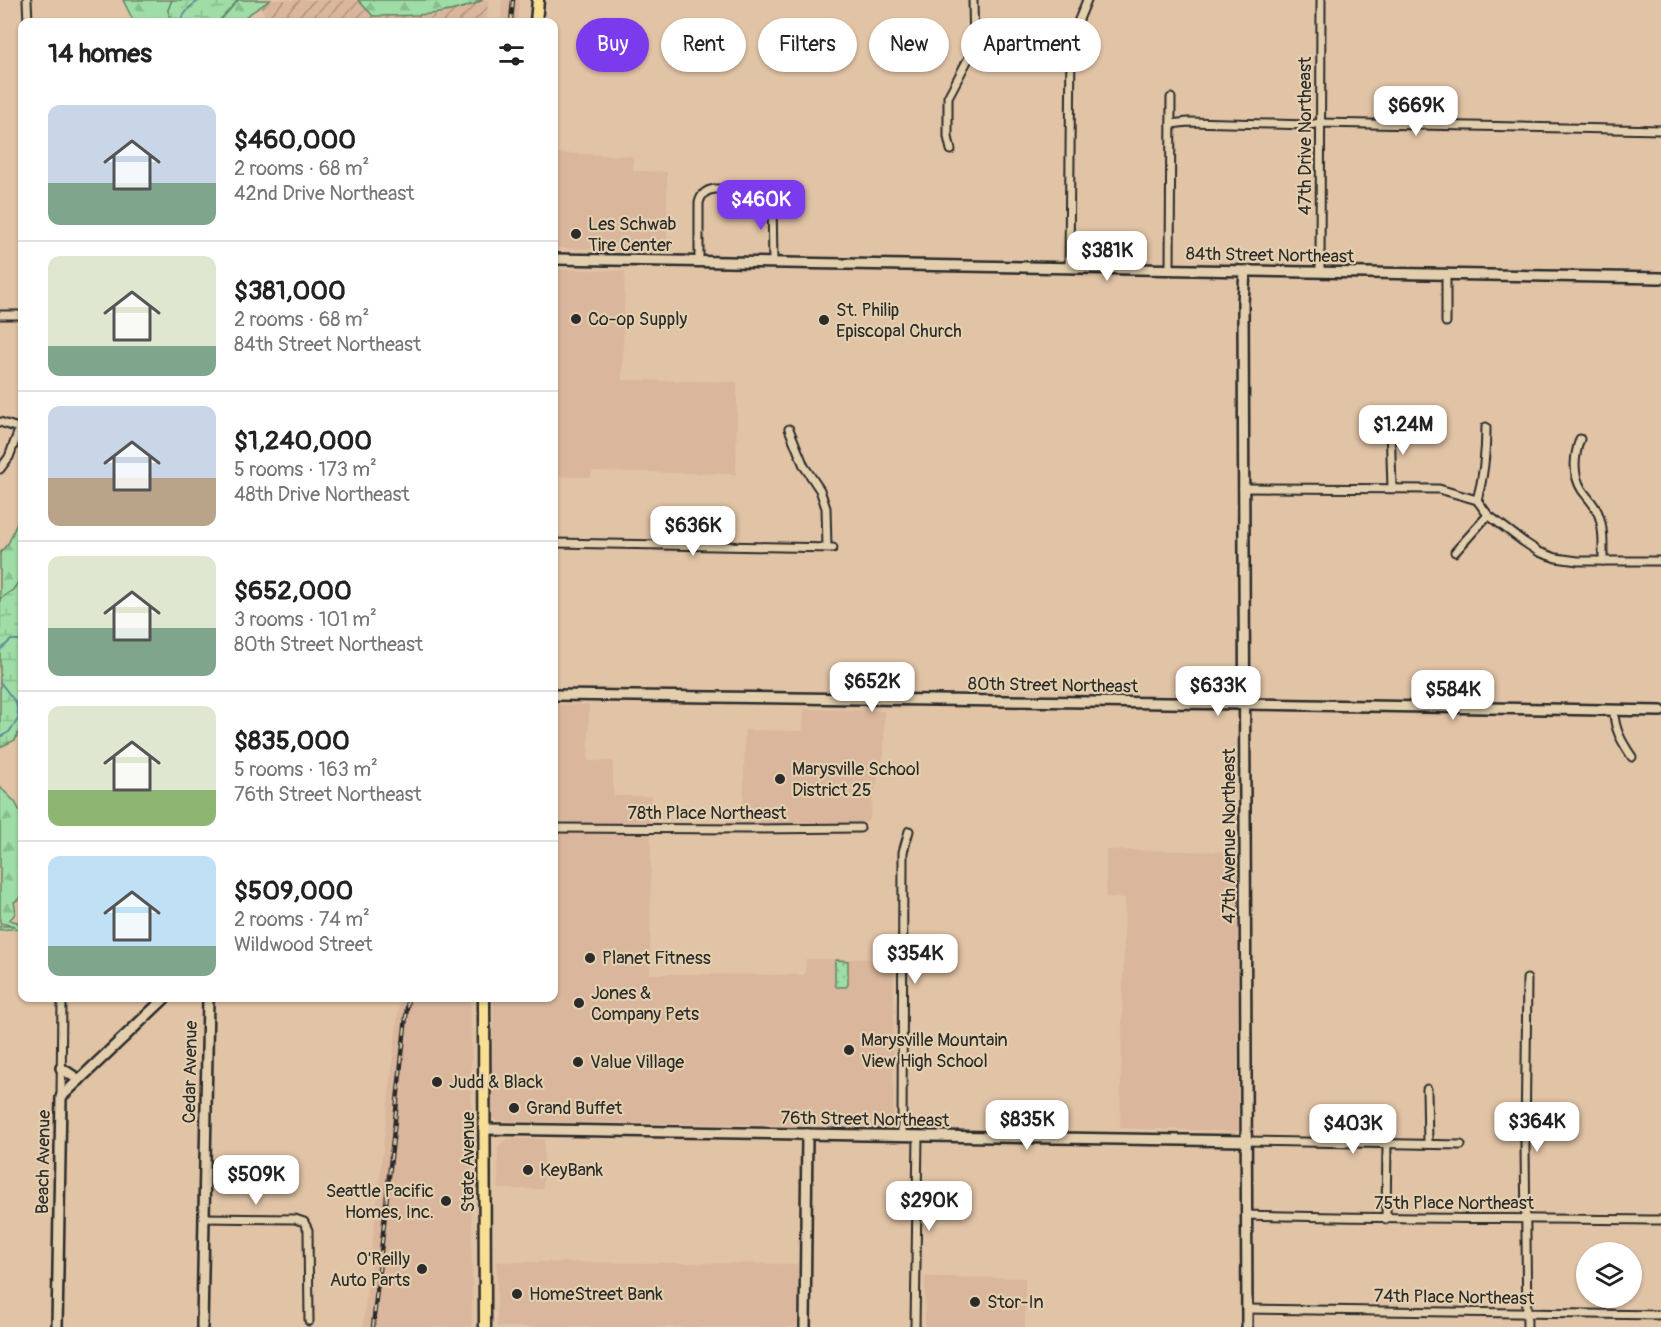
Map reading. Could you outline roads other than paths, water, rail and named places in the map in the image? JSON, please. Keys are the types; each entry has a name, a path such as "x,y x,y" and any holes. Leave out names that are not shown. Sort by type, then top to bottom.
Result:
{"main road":[{"path":"536,18 538,0"},
{"name":"State Avenue","path":"484,1002 485,1327"}],"street":[{"path":"27,0 28,18"},
{"path":"951,150 948,137 948,97 974,48 973,0"},
{"path":"1069,268 1071,39 1087,0"},
{"name":"47th Drive Northeast","path":"1320,272 1321,0"},
{"path":"1170,270 1171,98"},
{"path":"1171,123 1309,125 1320,123 1661,130"},
{"path":"699,261 699,203 702,194 715,189 759,189 769,195 773,207 773,263"},
{"name":"84th Street Northeast","path":"558,259 1661,278"},
{"name":"47th Avenue Northeast","path":"1245,272 1243,488 1247,1327"},
{"path":"1446,274 1446,322"},
{"path":"0,315 18,315"},
{"path":"0,422 18,424"},
{"path":"1390,424 1392,488"},
{"path":"1477,500 1482,482 1486,445 1485,427"},
{"path":"558,543 830,548 826,508 820,490 804,466 789,429"},
{"path":"0,469 9,457 18,435"},
{"path":"1580,439 1575,454 1576,475 1598,513 1603,533 1603,561"},
{"path":"1243,488 1439,489 1477,500 1488,515 1524,542 1539,552 1556,558 1578,561 1661,561"},
{"path":"1455,552 1488,515"},
{"name":"80th Street Northeast","path":"558,695 1661,711"},
{"path":"1614,711 1614,722 1619,736 1632,757"},
{"name":"78th Place Northeast","path":"558,828 749,830 860,828"},
{"path":"902,1136 903,852 909,831"},
{"path":"1527,979 1525,1146 1527,1327"},
{"name":"Beach Avenue","path":"57,1327 62,1002"},
{"path":"61,1097 161,1002"},
{"name":"Cedar Avenue","path":"202,1327 208,1002"},
{"path":"61,1068 79,1080"},
{"path":"1427,1089 1428,1144"},
{"name":"76th Street Northeast","path":"484,1129 1461,1145"},
{"path":"805,1327 807,1134"},
{"path":"915,1327 918,1136"},
{"path":"1386,1143 1386,1219"},
{"name":"75th Place Northeast","path":"1247,1215 1386,1219 1661,1220"},
{"path":"204,1218 295,1219 304,1222 308,1230 309,1321"},
{"name":"74th Place Northeast","path":"1247,1310 1661,1315"}],"waterway":[{"path":"182,18 190,7 200,0"},
{"path":"0,650 11,640 18,640"},
{"path":"0,682 16,703 18,713"},
{"path":"0,737 9,732 18,719"}],"railway":[{"path":"511,18 513,0"},
{"path":"373,1327 408,1002"}],"place":[{"name":"Les Schwab Tire Center","path":"576,234"},
{"name":"Co-op Supply","path":"576,319"},
{"name":"St. Philip Episcopal Church","path":"824,320"},
{"name":"Marysville School District 25","path":"780,779"},
{"name":"Planet Fitness","path":"590,958"},
{"name":"Jones & Company Pets","path":"579,1003"},
{"name":"Marysville Mountain View High School","path":"849,1050"},
{"name":"Value Village","path":"578,1062"},
{"name":"Judd & Black","path":"437,1082"},
{"name":"Grand Buffet","path":"514,1108"},
{"name":"KeyBank","path":"528,1170"},
{"name":"Seattle Pacific Homes, Inc.","path":"446,1201"},
{"name":"O'Reilly Auto Parts","path":"422,1269"},
{"name":"HomeStreet Bank","path":"517,1294"},
{"name":"Stor-In","path":"975,1302"}]}
